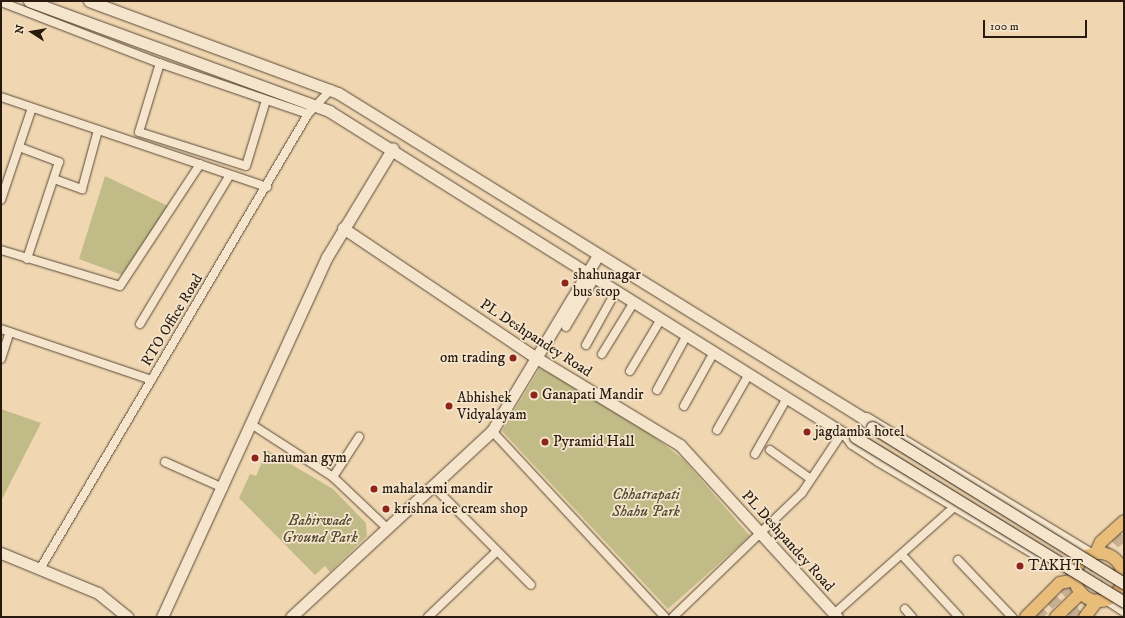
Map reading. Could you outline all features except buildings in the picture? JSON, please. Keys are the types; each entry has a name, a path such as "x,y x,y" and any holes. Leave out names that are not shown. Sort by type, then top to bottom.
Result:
{"main road":[{"path":"29,1 316,104 393,148 616,291 787,398 1124,602"},
{"path":"89,1 330,88 404,131 598,255 863,418 872,427 1123,577"},
{"path":"162,617 223,488 327,257 393,148"},
{"name":"PL Deshpandey Road","path":"344,228 535,357 680,445 836,616"},
{"path":"291,617 492,431 535,357 591,275 598,255"},
{"path":"863,418 874,420 1093,554 1120,556 1123,577 1117,592 1102,600 1085,617"},
{"path":"848,435 852,443 954,507 1075,578"},
{"path":"1124,521 1101,542 1093,554 1079,564 1075,578 1081,593 1102,600 1124,610"},
{"path":"1,553 98,593 128,617"},
{"path":"1026,617 1060,583 1075,578"},
{"path":"1056,617 1081,593"}],"street":[{"path":"1,2 160,63 308,114"},
{"path":"160,63 139,132 246,166 266,100"},
{"name":"RTO Office Road","path":"40,569 267,187 308,114 330,88"},
{"path":"1,97 267,187"},
{"path":"1,200 32,108"},
{"path":"54,179 82,189 98,130"},
{"path":"19,147 59,162 27,259"},
{"path":"1,250 120,286 200,164"},
{"path":"140,324 230,174"},
{"path":"566,327 591,275"},
{"path":"586,345 616,291"},
{"path":"602,354 634,302"},
{"path":"630,371 661,319"},
{"path":"1,330 152,380"},
{"path":"1,360 10,332"},
{"path":"657,390 687,335"},
{"path":"684,406 714,352"},
{"path":"717,430 749,374"},
{"path":"755,454 787,398"},
{"path":"251,424 333,477 387,528"},
{"path":"492,431 665,617"},
{"path":"673,617 802,492 848,435"},
{"path":"333,477 359,437"},
{"path":"770,450 811,479"},
{"path":"165,462 223,488"},
{"path":"433,486 496,553 507,557 531,585"},
{"path":"836,616 954,507"},
{"path":"428,617 496,553"},
{"path":"902,555 959,617"},
{"path":"958,560 1012,617"},
{"path":"905,610 912,617"}],"green space":[{"path":"105,176 168,206 122,275 79,259"},
{"name":"Chhatrapati Shahu Park","path":"540,368 623,412 684,460 750,536 668,609 502,431"},
{"path":"1,409 41,423 1,501"},
{"name":"Bahirwade Ground Park","path":"267,450 333,489 366,523 367,536 330,572 325,566 315,575 239,498 250,474 256,476"}],"tunnel":[{"path":"1035,617 1124,534"},
{"path":"1070,617 1124,567"}],"place":[{"name":"shahunagar bus stop","path":"565,283"},
{"name":"om trading","path":"513,358"},
{"name":"Ganapati Mandir","path":"534,395"},
{"name":"Abhishek Vidyalayam","path":"449,406"},
{"name":"jagdamba hotel","path":"807,432"},
{"name":"Pyramid Hall","path":"545,442"},
{"name":"hanuman gym","path":"255,458"},
{"name":"mahalaxmi mandir","path":"374,489"},
{"name":"krishna ice cream shop","path":"386,509"},
{"name":"TAKHT","path":"1020,566"}]}
